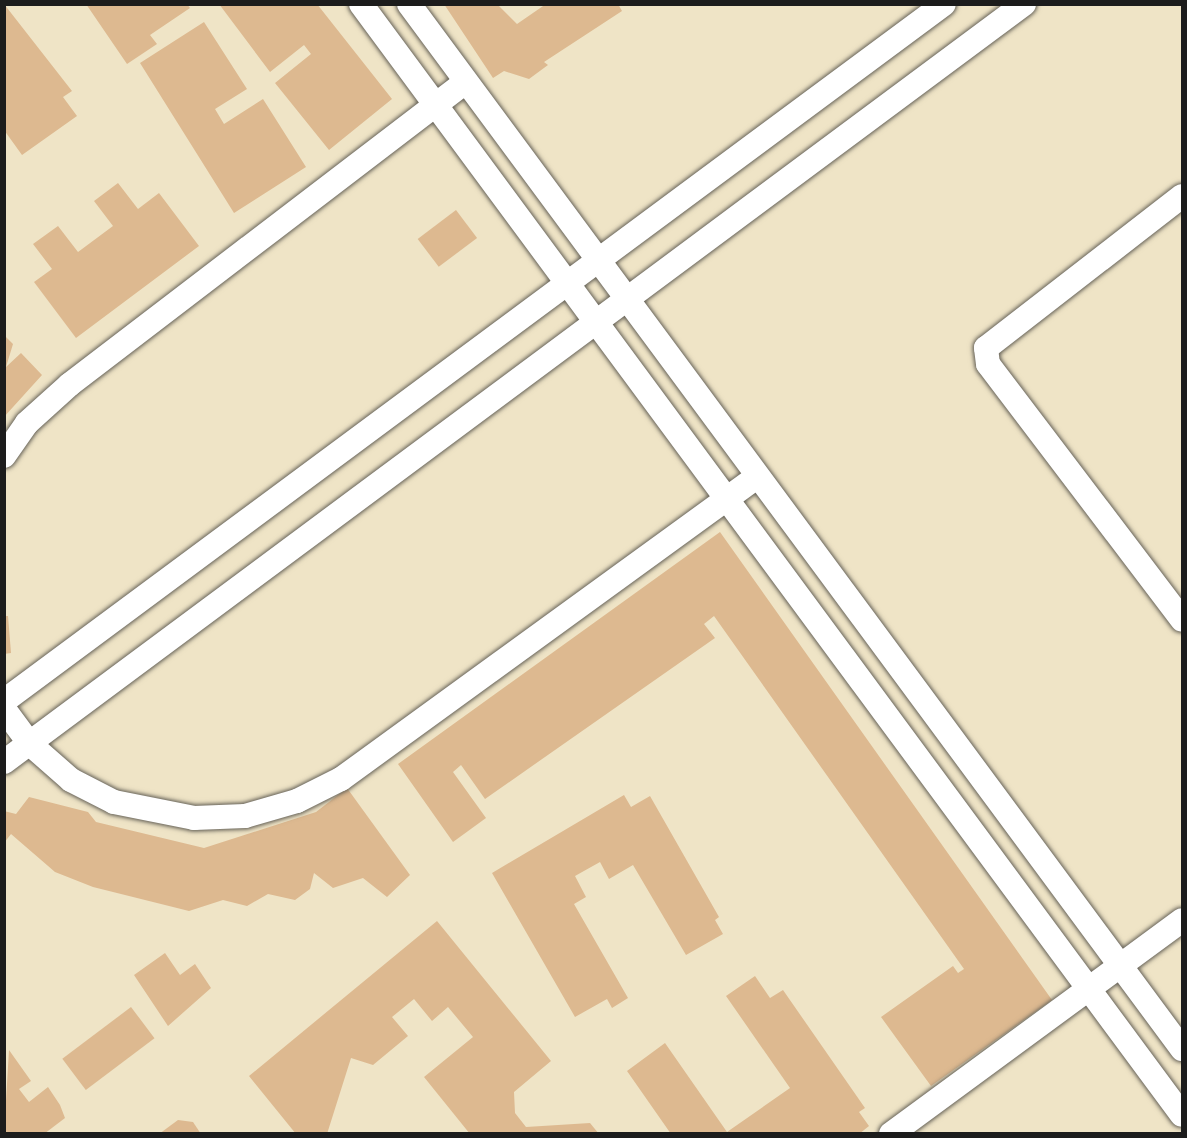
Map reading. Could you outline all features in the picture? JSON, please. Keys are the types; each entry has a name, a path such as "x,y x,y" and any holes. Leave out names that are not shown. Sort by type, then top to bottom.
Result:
{"street":[{"path":"361,4 567,284 594,326 726,499 1182,1115"},
{"path":"409,4 1182,1049"},
{"path":"4,700 944,4"},
{"path":"4,762 594,326 1024,4"},
{"path":"4,456 27,423 69,385 466,82"},
{"path":"1182,196 986,348 988,364 1182,620"},
{"path":"4,709 30,744 71,780 114,802 194,818 245,816 297,801 341,778 758,476"},
{"path":"891,1134 1182,920"}],"building":[{"path":"4,4 72,91 63,97 77,116 22,155 4,130"},
{"path":"86,4 187,4 190,8 150,35 157,44 127,64"},
{"path":"219,4 317,4 392,99 329,150 275,83 311,54 304,45 270,72"},
{"path":"444,4 497,4 517,24 546,4 618,4 622,11 544,62 548,65 529,79 504,71 493,78"},
{"path":"204,22 247,89 215,109 224,124 263,99 306,167 234,213 140,63"},
{"path":"118,183 138,209 159,193 199,246 76,338 34,282 52,269 33,244 58,226 78,252 113,226 94,201"},
{"path":"456,210 477,238 439,267 418,239"},
{"path":"4,335 13,344 6,367 21,353 42,375 4,417"},
{"path":"720,532 1052,1000 931,1086 881,1017 953,966 958,973 964,969 714,616 704,624 715,638 485,799 461,765 453,772 486,818 453,842 398,764"},
{"path":"4,616 8,616 11,653 4,654"},
{"path":"347,788 410,875 387,897 363,878 333,888 314,873 310,889 295,900 268,894 247,906 223,900 189,911 93,887 55,872 11,834 4,843 4,811 16,814 29,797 88,812 96,822 204,848 316,812"},
{"path":"624,795 631,807 650,796 719,917 715,920 723,934 686,955 633,865 609,879 600,862 575,876 586,897 574,904 628,998 612,1008 607,999 575,1017 492,873"},
{"path":"437,921 551,1061 514,1092 515,1113 526,1127 590,1123 599,1134 470,1134 424,1077 473,1037 448,1007 432,1021 414,999 392,1017 408,1036 373,1065 351,1058 327,1134 296,1134 249,1076"},
{"path":"165,953 180,975 195,964 211,988 168,1026 134,975"},
{"path":"755,976 770,998 783,990 865,1108 859,1112 869,1126 859,1134 671,1134 627,1071 665,1043 727,1132 790,1088 726,996"},
{"path":"131,1007 154,1038 86,1090 62,1059"},
{"path":"9,1050 31,1081 19,1089 29,1102 48,1087 60,1105 65,1118 44,1134 4,1134"},
{"path":"178,1120 193,1122 201,1134 159,1134"}]}
